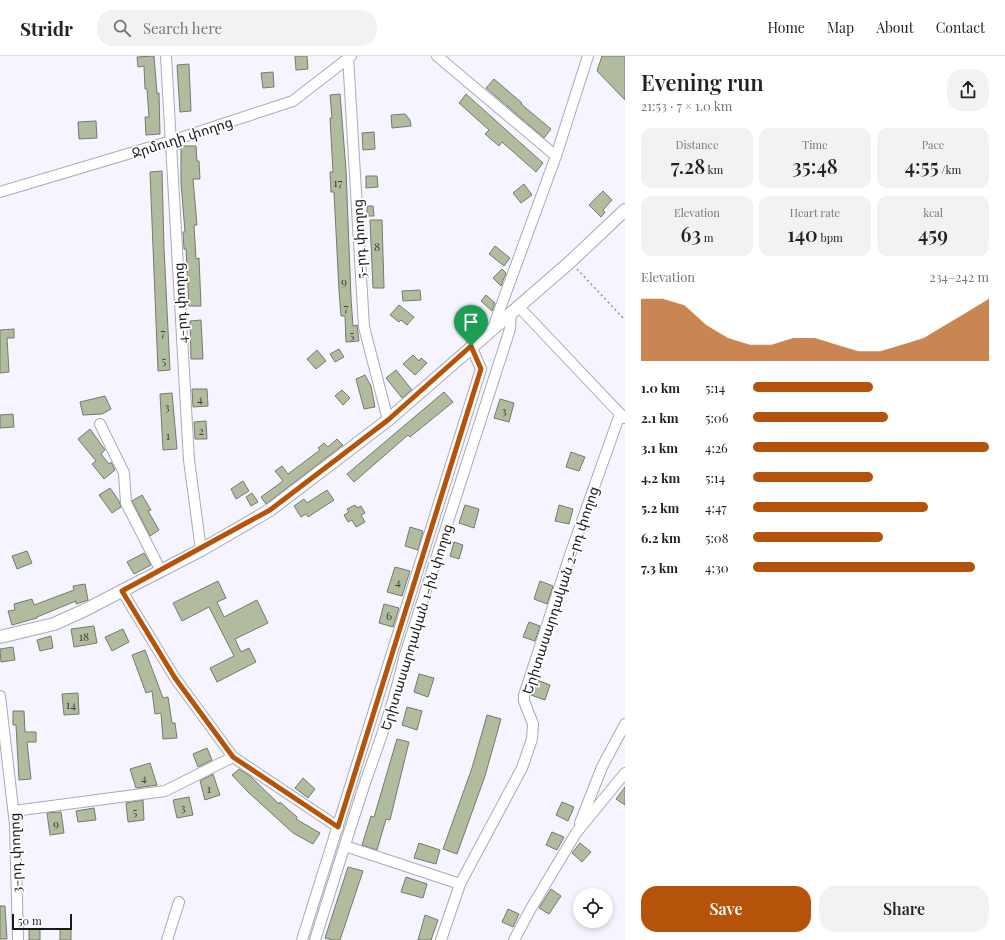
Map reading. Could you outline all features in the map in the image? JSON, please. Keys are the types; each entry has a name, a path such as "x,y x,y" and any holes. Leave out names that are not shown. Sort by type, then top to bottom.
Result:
{"main road":[{"path":"0,637 54,624 122,591 200,550 270,510 388,420 471,346 570,262 625,210"}],"street":[{"name":"4-րդ փողոց","path":"166,56 189,460 200,550"},
{"path":"437,56 556,156"},
{"path":"493,328 556,156 588,56"},
{"name":"Ջրմուղի փողոց","path":"0,192 171,141 293,101 349,57"},
{"name":"5-րդ փողոց","path":"349,57 364,327 388,420"},
{"path":"514,309 623,417"},
{"name":"Երիտասարդական 1-ին փողոց","path":"315,940 345,846 381,742 398,686 406,650 510,329 514,309"},
{"path":"302,940 481,369 471,346"},
{"name":"Երիտասարդական 2-րդ փողոց","path":"442,940 460,884 522,768 532,739 533,724 524,701 524,694 570,555 623,417"},
{"path":"100,424 124,473 126,503 161,570"},
{"path":"122,591 175,678 233,757 338,827"},
{"name":"3-րդ փողոց","path":"0,696 14,811 18,940"},
{"path":"576,833 602,767 625,724"},
{"path":"14,811 165,791 233,757"},
{"path":"514,940 576,833 625,772"},
{"path":"345,846 460,884"},
{"path":"167,940 179,902"}],"path":[{"path":"570,262 625,320"}],"building":[{"path":"154,56 157,93 159,93 160,134 146,135 145,117 149,117 147,89 145,89 144,66 138,67 137,57"},
{"path":"295,56 307,56 308,69 296,70"},
{"path":"602,56 625,56 625,100 597,71"},
{"path":"189,64 191,111 180,112 177,65"},
{"path":"273,72 274,87 263,88 261,73"},
{"path":"494,79 551,129 544,138 486,88"},
{"path":"340,94 346,170 353,326 357,325 359,341 346,342 345,316 341,316 334,192 331,192 330,172 333,172 330,95"},
{"path":"466,94 543,163 536,172 502,142 499,146 485,134 489,130 459,103"},
{"path":"405,114 410,120 411,126 392,128 391,115"},
{"path":"96,121 97,138 79,139 78,122"},
{"path":"374,132 375,149 363,150 362,133"},
{"path":"181,146 196,146 197,161 199,161 200,179 193,179 197,225 194,225 196,259 199,258 201,306 189,306 186,249 184,249 183,232 185,232 181,182"},
{"path":"162,171 170,370 158,371 150,172"},
{"path":"366,176 377,176 378,187 366,188"},
{"path":"524,184 532,195 521,203 513,193"},
{"path":"603,191 612,200 603,210 605,212 601,217 589,205"},
{"path":"367,206 373,206 374,216 367,216"},
{"path":"370,220 382,220 384,288 373,288"},
{"path":"495,246 510,258 504,266 489,254"},
{"path":"502,269 506,273 501,286 493,278"},
{"path":"420,290 421,300 403,301 402,291"},
{"path":"486,295 495,303 492,311 481,301"},
{"path":"399,305 414,317 407,325 401,320 399,322 390,315"},
{"path":"201,320 203,359 191,359 190,321"},
{"path":"14,329 14,338 7,338 9,372 0,373 0,330"},
{"path":"339,349 344,357 335,362 330,354"},
{"path":"317,350 326,361 316,369 307,359"},
{"path":"413,355 419,361 421,358 427,363 415,375 403,364"},
{"path":"396,370 412,390 402,398 386,378"},
{"path":"365,375 371,386 375,407 364,409 356,379"},
{"path":"192,389 207,389 208,406 193,407"},
{"path":"342,390 350,398 343,405 335,396"},
{"path":"444,392 453,402 410,437 408,435 354,482 347,474"},
{"path":"172,393 177,449 163,450 160,394"},
{"path":"105,396 111,409 102,414 83,415 80,402"},
{"path":"500,399 514,403 509,422 494,418"},
{"path":"13,414 14,427 0,428 0,415"},
{"path":"206,421 207,439 195,439 194,422"},
{"path":"90,429 105,450 101,454 109,464 111,462 115,470 104,479 92,464 96,461 78,439"},
{"path":"337,439 343,445 266,504 261,497 283,481 275,471 282,466 288,474 320,450 318,448 324,443 328,447"},
{"path":"571,452 585,457 579,471 566,467"},
{"path":"243,481 249,491 236,499 231,489"},
{"path":"110,488 119,501 121,507 112,513 99,495"},
{"path":"327,490 334,500 308,517 306,514 301,517 294,506 304,499 307,503"},
{"path":"252,493 258,502 251,506 246,497"},
{"path":"142,495 151,510 148,511 159,530 150,536 132,501"},
{"path":"355,505 357,508 361,506 365,513 361,515 365,522 356,527 352,520 348,522 344,515 349,512 347,509"},
{"path":"465,505 479,509 474,528 459,523"},
{"path":"559,505 573,509 569,524 555,521"},
{"path":"410,527 423,531 418,550 405,546"},
{"path":"454,542 463,545 459,559 450,556"},
{"path":"27,551 32,563 17,569 12,556"},
{"path":"144,553 151,565 134,574 127,562"},
{"path":"395,567 410,571 402,596 387,592"},
{"path":"218,581 226,598 217,602 224,617 257,600 268,623 235,639 241,652 249,648 256,662 217,682 210,668 234,656 209,607 182,621 173,603"},
{"path":"540,581 553,586 547,604 534,599"},
{"path":"85,584 88,600 76,604 76,601 37,618 12,625 8,611 15,610 14,604 32,599 34,605 74,590 73,586"},
{"path":"384,604 399,608 393,627 379,623"},
{"path":"529,622 540,626 535,641 523,637"},
{"path":"94,626 97,643 74,647 71,629"},
{"path":"123,629 129,642 112,651 105,637"},
{"path":"51,636 53,648 40,651 37,640"},
{"path":"13,647 15,660 1,662 0,649"},
{"path":"145,650 163,698 168,697 172,723 175,723 177,738 163,739 161,713 155,714 152,691 146,693 132,655"},
{"path":"419,674 434,678 428,697 414,692"},
{"path":"537,680 550,685 545,700 531,695"},
{"path":"78,693 79,714 64,715 62,694"},
{"path":"407,707 422,711 417,730 402,725"},
{"path":"13,711 24,711 25,732 36,732 36,742 27,742 31,779 19,780 16,725 13,725"},
{"path":"487,715 501,719 485,776 457,854 443,849 472,768"},
{"path":"397,739 409,742 390,820 386,819 377,850 362,845 371,816 374,817"},
{"path":"207,748 212,760 198,767 193,754"},
{"path":"150,763 157,785 136,788 130,769"},
{"path":"239,769 250,776 279,804 280,802 297,817 296,819 320,833 313,844 293,833 248,792 232,775"},
{"path":"213,774 220,795 205,800 200,781"},
{"path":"303,778 315,789 308,798 295,788"},
{"path":"625,787 625,805 616,799"},
{"path":"189,797 193,815 177,818 173,800"},
{"path":"143,800 144,820 128,822 126,803"},
{"path":"562,802 574,807 568,821 556,815"},
{"path":"94,808 96,820 78,822 76,811"},
{"path":"61,812 64,833 50,835 47,813"},
{"path":"552,832 564,837 557,850 546,845"},
{"path":"419,843 440,850 436,864 414,858"},
{"path":"580,843 591,852 582,862 572,853"},
{"path":"348,867 363,871 340,940 325,938"},
{"path":"406,877 427,884 423,898 401,892"},
{"path":"551,889 561,896 549,914 539,908"},
{"path":"0,906 5,906 7,939 0,939"},
{"path":"508,909 519,914 513,927 502,922"},
{"path":"425,915 438,920 431,940 418,940"},
{"path":"29,929 40,929 40,940 29,940"},
{"path":"60,929 71,929 71,940 60,940"}],"route":[{"path":"471,346 481,369 338,827 233,757 175,678 122,591 200,550 270,510 388,420 471,346"}]}
